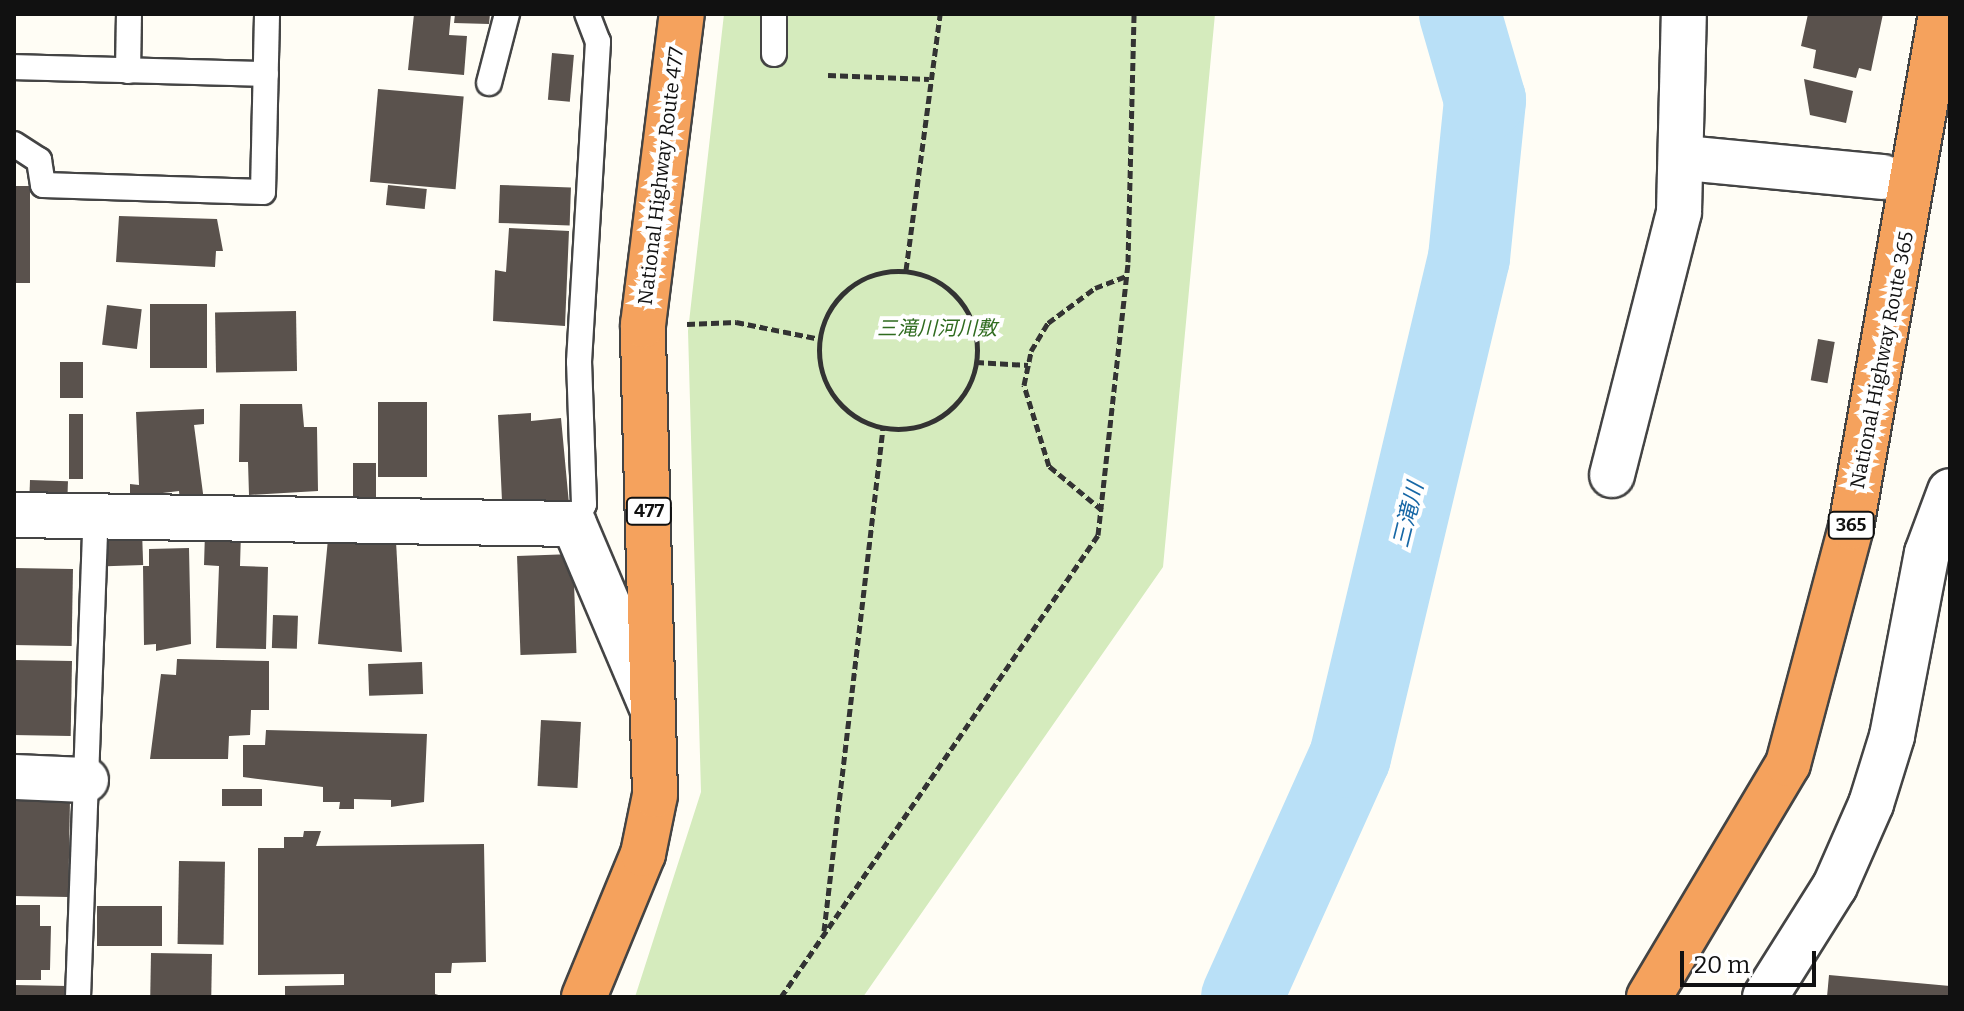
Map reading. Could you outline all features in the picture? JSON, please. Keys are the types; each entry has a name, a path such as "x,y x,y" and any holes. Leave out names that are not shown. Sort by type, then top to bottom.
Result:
{"highway":[{"name":"National Highway Route 477","path":"584,997 643,854 655,795 656,717 643,325 682,14"},
{"name":"National Highway Route 365","path":"1649,997 1788,764 1851,527 1941,14"}],"street":[{"path":"1612,475 1666,272 1685,158 1684,14"},
{"path":"1685,158 1883,177"},
{"path":"1765,997 1835,886 1871,804 1892,736 1927,553 1950,498 1950,491"},
{"path":"14,515 574,524 656,717"},
{"path":"14,777 86,780"}],"lane":[{"path":"128,71 129,14"},
{"path":"14,144 39,160 43,185 263,192 267,14"},
{"path":"489,83 507,14"},
{"path":"574,524 584,504 579,362 598,42 587,14"},
{"path":"774,14 774,54"},
{"path":"14,67 266,74"},
{"path":"78,997 96,517"}],"path":[{"path":"906,270 940,14"},
{"path":"781,997 1098,535 1127,276 1134,14"},
{"path":"828,75 929,79"},
{"path":"906,270 953,292 972,325 976,362 968,387 932,422 883,428 839,403 825,380 820,339 834,303 853,284 906,270"},
{"path":"1102,510 1049,466 1024,385 1028,365 1048,323 1095,288 1127,276"},
{"path":"643,325 736,322 820,339"},
{"path":"976,362 1028,365"},
{"path":"824,932 883,428"}],"green space":[{"name":"三滝川河川敷","path":"724,14 1215,14 1163,567 863,997 635,997 701,792 688,331"}],"building":[{"path":"414,14 451,14 449,35 467,36 464,75 408,70"},
{"path":"455,14 490,14 489,24 454,23"},
{"path":"1808,14 1883,14 1871,71 1859,68 1856,78 1813,68 1816,50 1801,46"},
{"path":"552,53 574,55 570,102 548,100"},
{"path":"1804,79 1853,91 1846,123 1810,115"},
{"path":"378,89 464,96 456,189 370,182"},
{"path":"388,185 427,189 425,209 386,205"},
{"path":"500,185 571,187 570,225 499,223"},
{"path":"14,186 30,186 30,283 14,283"},
{"path":"119,216 217,219 223,251 216,251 215,267 116,262"},
{"path":"509,228 569,231 565,326 493,321 495,270 506,272"},
{"path":"150,304 207,304 207,368 150,368"},
{"path":"107,305 142,309 137,349 102,345"},
{"path":"296,311 297,371 216,372 215,312"},
{"path":"1818,339 1835,342 1827,383 1811,380"},
{"path":"60,362 83,362 83,398 60,398"},
{"path":"378,402 427,402 427,477 378,477"},
{"path":"240,404 302,404 304,427 317,427 318,491 249,495 248,462 239,462"},
{"path":"204,409 204,424 194,425 204,501 180,502 179,491 130,497 130,484 139,485 136,412"},
{"path":"531,413 531,421 561,418 569,504 502,501 498,415"},
{"path":"69,414 83,414 83,479 69,479"},
{"path":"353,463 376,463 376,500 353,500"},
{"path":"30,480 68,481 67,496 29,495"},
{"path":"142,531 143,565 106,566 105,532"},
{"path":"205,532 241,532 240,566 268,567 266,649 216,648 219,566 204,565"},
{"path":"328,539 396,541 402,652 318,644"},
{"path":"189,548 191,644 156,651 156,644 144,645 143,566 149,566 149,549"},
{"path":"573,554 576,653 520,655 517,556"},
{"path":"14,568 73,569 72,646 14,645"},
{"path":"273,615 298,616 297,649 272,648"},
{"path":"177,659 269,661 269,710 251,710 250,735 229,736 228,759 150,759 161,674 176,675"},
{"path":"14,660 72,661 71,736 14,735"},
{"path":"422,662 423,694 369,696 368,664"},
{"path":"541,720 581,722 577,788 538,786"},
{"path":"266,730 427,734 424,802 391,807 391,800 354,799 354,809 339,809 340,802 323,802 323,787 243,777 243,745 265,745"},
{"path":"222,789 262,789 262,806 222,806"},
{"path":"14,799 70,800 68,897 14,896"},
{"path":"304,831 321,831 316,846 484,844 486,962 452,963 451,973 435,973 435,994 445,997 285,997 285,986 344,985 344,974 258,975 258,848 284,848 284,837 303,837"},
{"path":"179,861 225,862 224,945 178,944"},
{"path":"14,905 40,905 40,926 51,926 50,970 41,970 41,980 14,980"},
{"path":"97,906 162,906 162,946 97,946"},
{"path":"151,953 212,954 211,997 150,997"},
{"path":"1829,975 1950,986 1950,997 1827,997"},
{"path":"14,985 68,986 68,997 14,997"}],"waterway":[{"name":"三滝川","path":"1242,997 1350,757 1469,258 1485,100 1460,14"}]}
